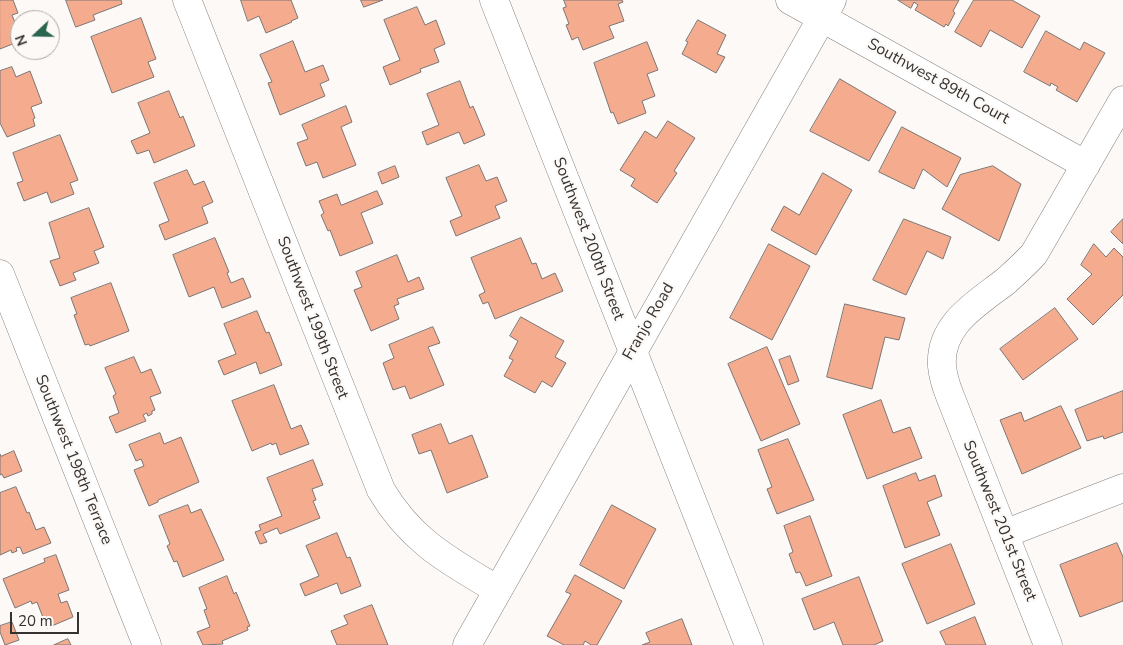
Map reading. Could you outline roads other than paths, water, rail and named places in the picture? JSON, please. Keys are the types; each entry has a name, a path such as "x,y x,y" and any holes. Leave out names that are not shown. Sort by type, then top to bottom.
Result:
{"street":[{"name":"Southwest 199th Street","path":"187,0 381,490 401,520 419,538 436,552 498,590"},
{"name":"Southwest 200th Street","path":"494,0 749,645"},
{"name":"Southwest 89th Court","path":"790,0 827,9 1086,165"},
{"name":"Franjo Road","path":"467,645 827,9"},
{"name":"Southwest 201st Street","path":"1048,645 950,396 944,380 942,364 945,344 953,326 967,310 1020,269 1034,254 1123,100"},
{"name":"Southwest 198th Terrace","path":"0,274 147,645"},
{"path":"1004,534 1123,488"}]}
